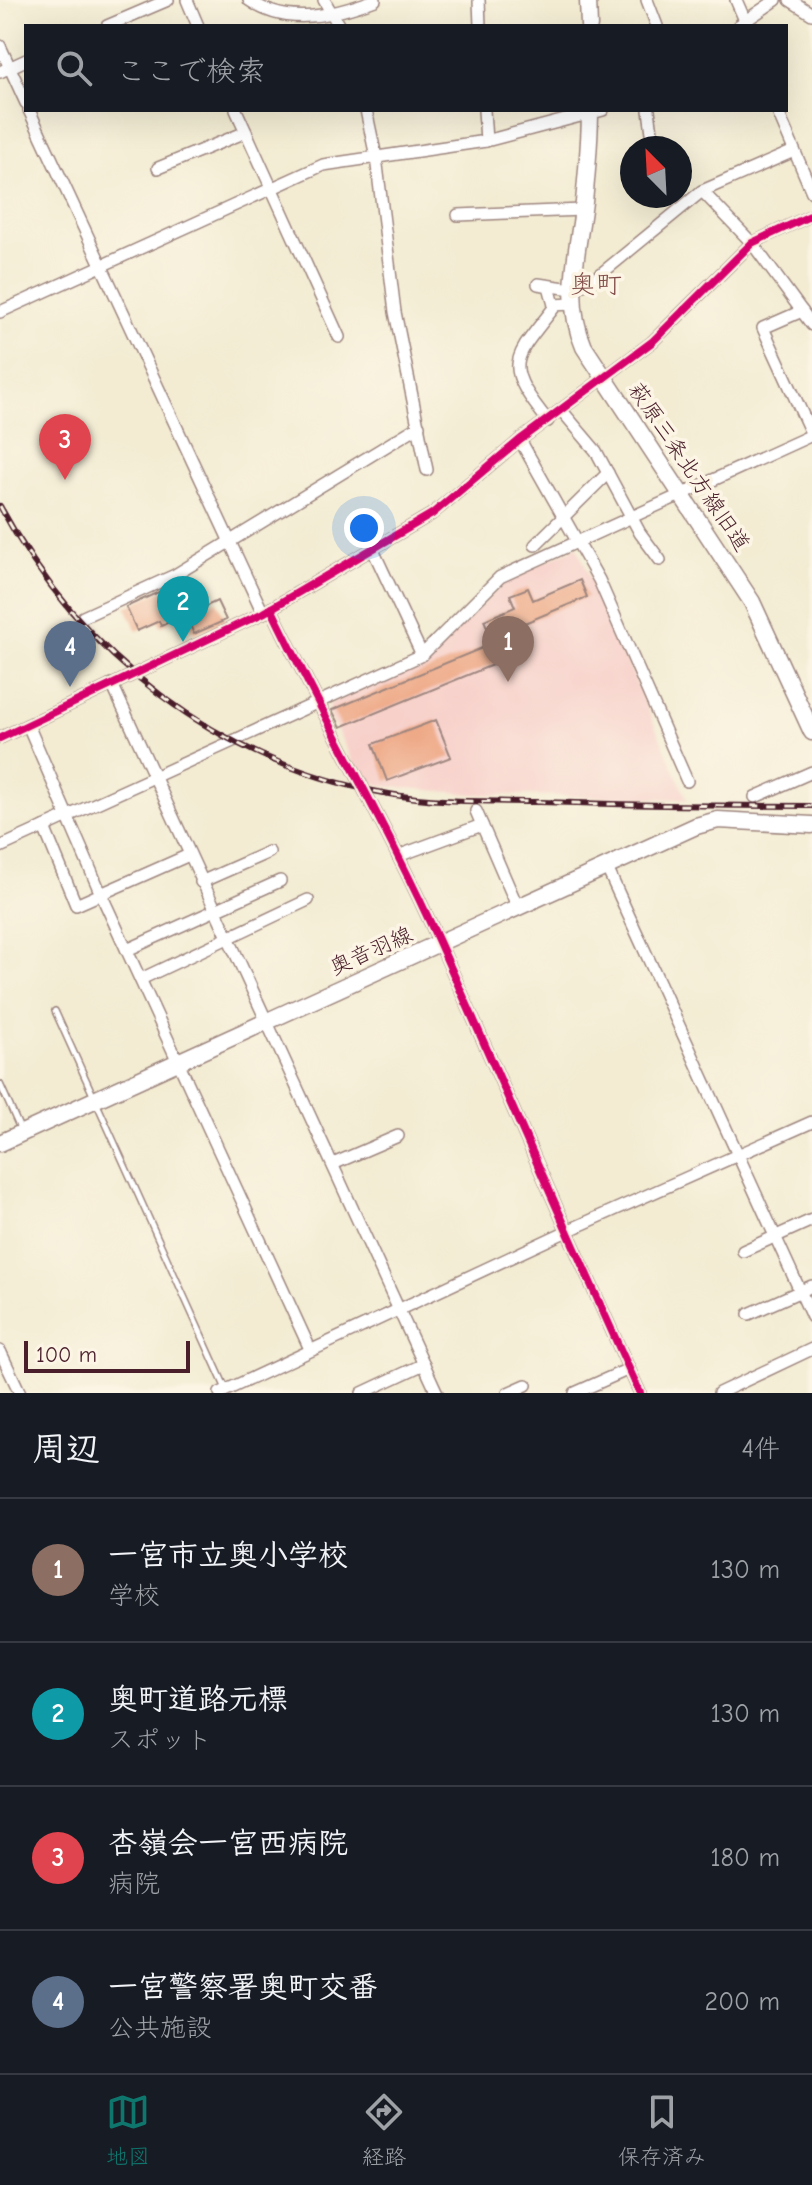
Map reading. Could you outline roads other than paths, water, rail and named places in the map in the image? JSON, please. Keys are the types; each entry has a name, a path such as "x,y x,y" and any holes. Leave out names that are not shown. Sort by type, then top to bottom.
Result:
{"main road":[{"path":"588,0 589,24"},
{"path":"594,112 583,210 566,299 579,336 605,379"},
{"name":"萩原三条北方線旧道","path":"605,379 752,602 812,732"},
{"name":"奥音羽線","path":"0,1143 718,820 812,825"}],"street":[{"path":"112,24 168,0"},
{"path":"187,0 197,24"},
{"path":"249,0 273,13 303,19 327,5 375,0"},
{"path":"479,0 480,24"},
{"path":"647,0 656,24"},
{"path":"736,0 744,24 776,0"},
{"path":"790,0 812,14"},
{"path":"327,5 338,24"},
{"path":"0,46 5,70 24,100"},
{"path":"5,70 24,61"},
{"path":"30,112 229,541 369,797 440,944 640,1393"},
{"path":"237,112 339,337"},
{"path":"367,112 376,157 391,288 427,470"},
{"path":"484,112 486,141"},
{"path":"0,312 323,165 486,141 590,112"},
{"path":"649,112 652,136"},
{"path":"778,112 812,192"},
{"path":"158,168 246,132"},
{"path":"548,421 521,386 515,369 519,354 566,299 702,191 794,151"},
{"path":"702,191 752,243 812,325"},
{"path":"458,215 583,210"},
{"name":"萩原三条北方線旧道","path":"605,379 652,342 752,243 812,215"},
{"path":"543,285 566,299 549,297 543,285"},
{"path":"0,847 422,655 500,577 812,435 763,328 802,311"},
{"path":"0,738 267,610 373,550 432,514 520,440 605,379"},
{"path":"563,412 596,451 660,560"},
{"path":"83,617 175,575 419,426"},
{"path":"520,440 599,580 687,781"},
{"path":"535,545 608,473"},
{"path":"373,550 422,655"},
{"path":"112,684 437,1393"},
{"path":"28,725 101,894 310,1349"},
{"path":"755,797 812,772"},
{"path":"476,811 518,908"},
{"path":"398,856 482,825"},
{"path":"44,827 76,905 189,855"},
{"path":"201,882 269,852"},
{"path":"607,868 775,1236 806,1289 812,1317"},
{"path":"127,950 280,881"},
{"path":"141,979 308,900"},
{"path":"225,1392 398,1308 812,1122"},
{"path":"333,1164 398,1136"},
{"path":"743,1251 812,1220"},
{"path":"749,1314 806,1289"},
{"path":"719,1393 812,1349"},
{"path":"0,1351 20,1393"},
{"path":"362,1393 424,1364"},
{"path":"575,1393 629,1369"},
{"path":"508,1393 526,1385"}],"lane":[{"path":"55,1011 225,1392"},
{"path":"0,1084 22,1133"}],"railway":[{"path":"0,506 33,560 71,610 114,656 161,695 213,730 268,758 327,779 389,794 426,799 812,806"}],"place":[{"name":"杏嶺会一宮西病院","path":"65,480"},
{"name":"奥町道路元標","path":"183,642"},
{"name":"一宮市立奥小学校","path":"508,682"},
{"name":"一宮警察署奥町交番","path":"70,687"}],"district":[{"name":"奥町","path":"596,285"}]}
